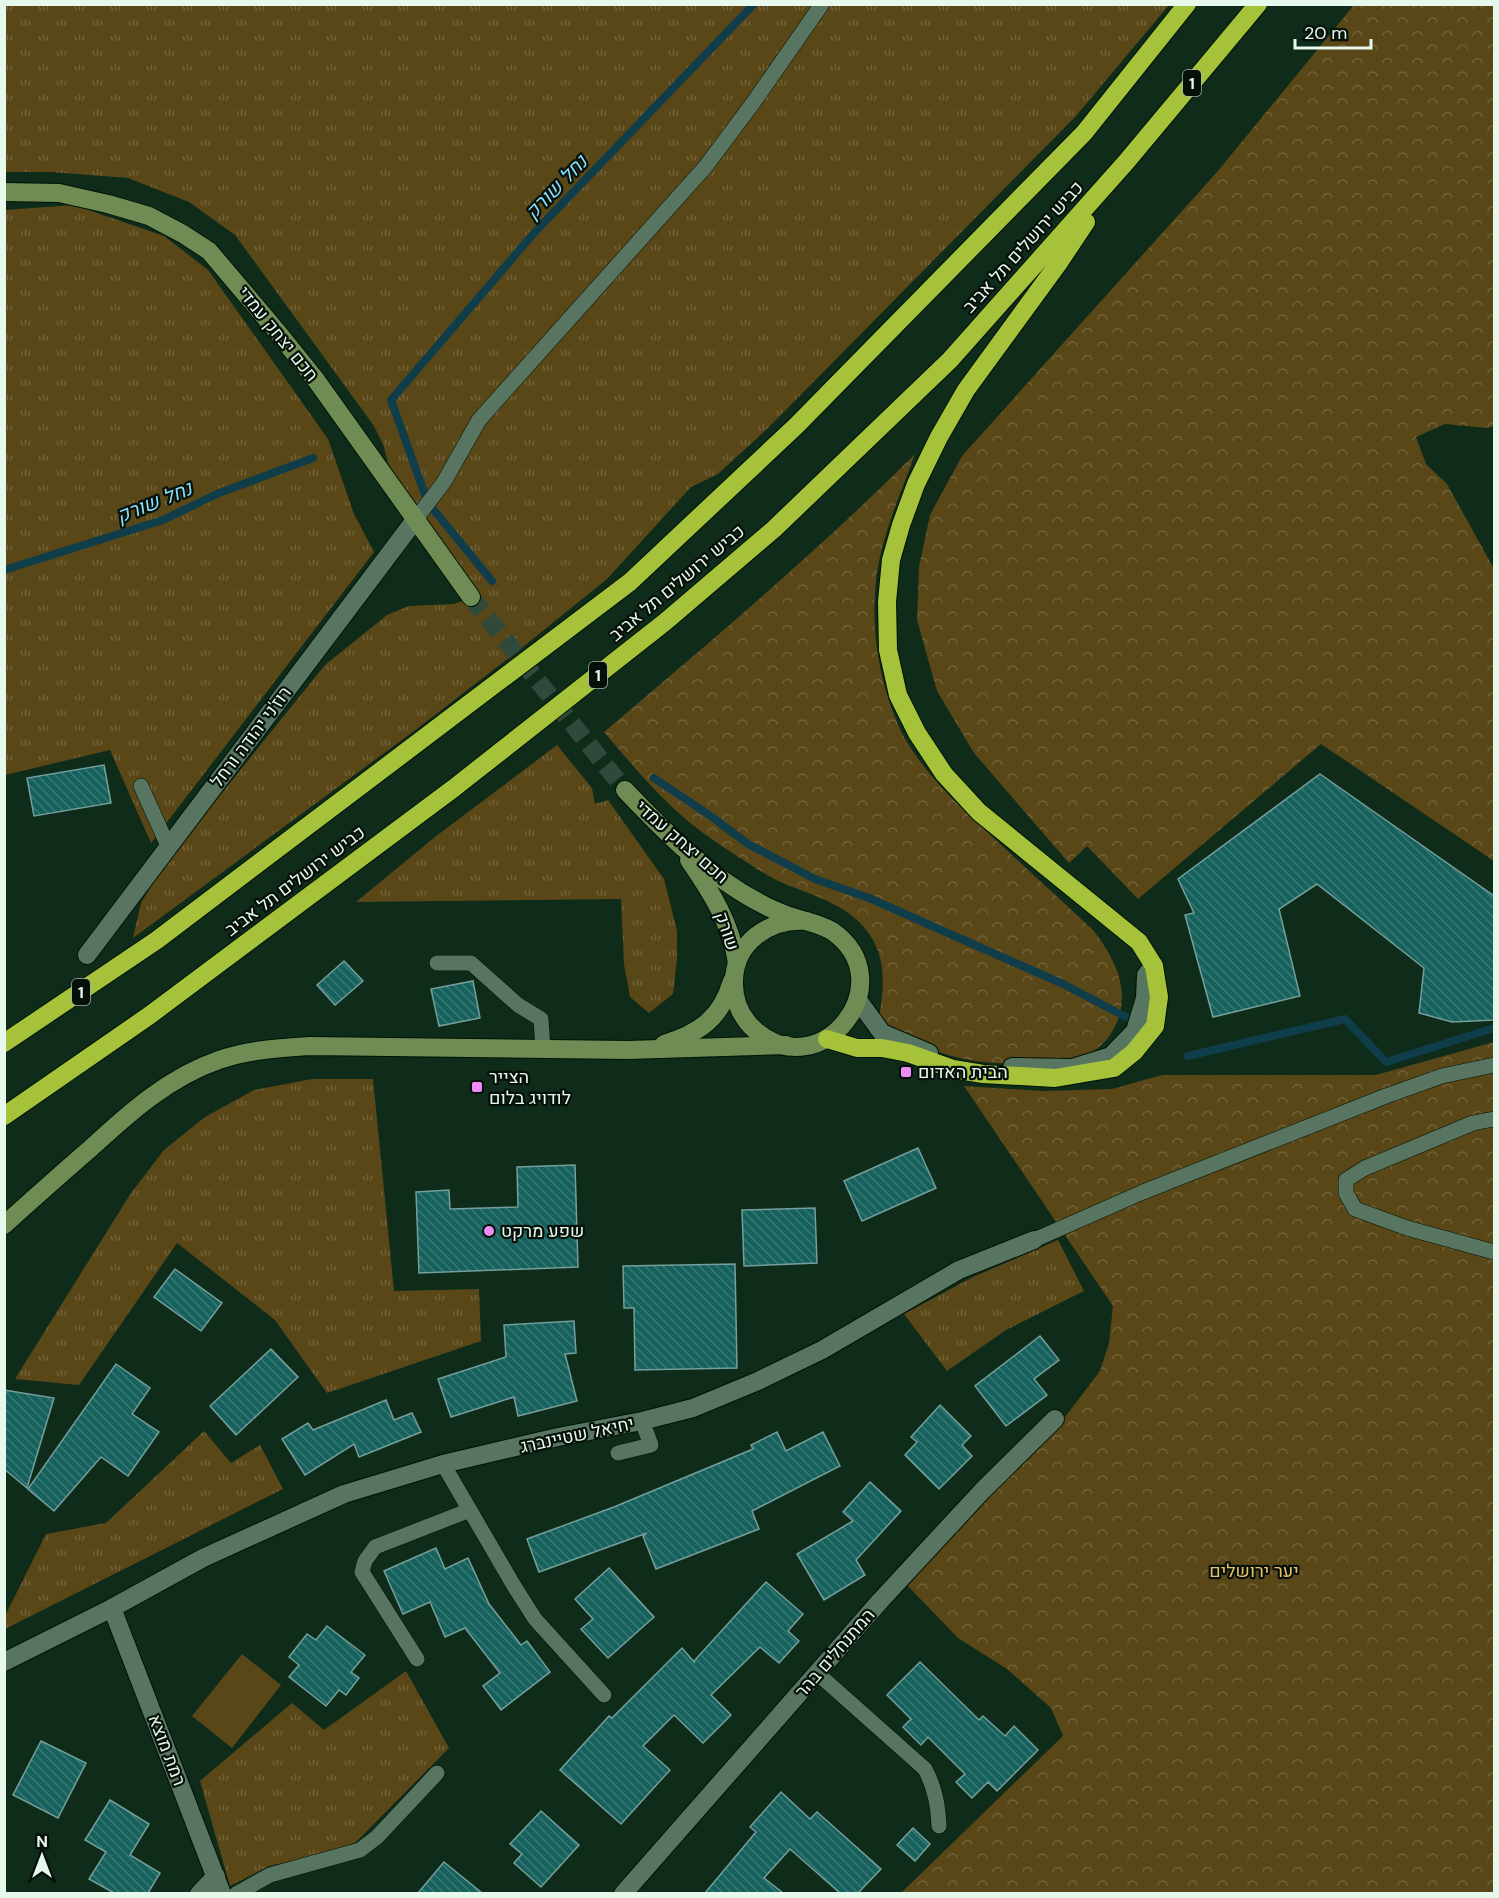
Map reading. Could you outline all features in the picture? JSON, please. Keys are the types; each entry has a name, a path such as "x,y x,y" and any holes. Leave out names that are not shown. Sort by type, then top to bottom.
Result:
{"highway":[{"name":"כביש ירושלים תל אביב","path":"4,1043 157,940 630,582 796,426 1084,133 1187,4"},
{"name":"כביש ירושלים תל אביב","path":"4,1116 150,1015 454,788 665,622 774,529 950,360 1127,161 1258,4"},
{"path":"827,1039 857,1048 882,1048 908,1053 953,1069 983,1074 1055,1078 1114,1068 1134,1052 1155,1026 1159,998 1154,966 1139,942 979,812 944,774 917,733 898,694 888,650 887,602 891,560 900,525 916,484 966,390 1058,264 1127,161"}],"main road":[{"name":"חכם יצחק עמדי","path":"4,192 59,193 108,204 149,216 209,251 269,320 316,380 471,597"},
{"name":"חכם יצחק עמדי","path":"625,790 674,840 733,887 760,903 807,921"},
{"name":"שורק","path":"674,840 720,909 731,934 736,968"},
{"path":"4,1225 151,1097 185,1074 220,1059 260,1050 310,1046 628,1050 805,1046 827,1039 850,1017 858,1000 860,981 852,953 841,938 825,927 807,921 777,924 760,932 746,946 724,1003 701,1029 655,1047 628,1050"},
{"path":"736,968 734,983 736,1002 746,1020 759,1034 786,1045"}],"street":[{"name":"רוז'ני יהודה ורחל","path":"87,955 415,520"},
{"path":"858,1000 882,1033 937,1057 979,1065 1072,1068 1111,1056 1135,1031 1145,998 1146,975 1154,966"},
{"name":"יחיאל שטיינברג","path":"4,1662 112,1608 203,1558 344,1494 443,1464 693,1408 758,1381 822,1350 959,1270 1034,1239"},
{"name":"המתנחלים בהר","path":"623,1893 882,1600 983,1490 1055,1419"},
{"name":"רמת מוצא","path":"112,1608 219,1885"},
{"path":"199,1893 219,1885"}],"lane":[{"path":"415,520 444,482 479,420 706,165 753,103 822,4"},
{"path":"141,786 168,846"},
{"path":"437,963 471,963 518,1005 541,1019 543,1049"},
{"path":"1034,1239 1143,1192 1386,1096 1442,1077 1494,1065"},
{"path":"1494,1119 1473,1123 1365,1168 1346,1180 1346,1193 1355,1209 1407,1228 1494,1252"},
{"path":"618,1453 651,1445 642,1421"},
{"path":"443,1464 535,1619 604,1695"},
{"path":"417,1659 362,1572 365,1561 375,1547 470,1510"},
{"path":"817,1673 925,1769 933,1785 938,1805 939,1826"},
{"path":"236,1893 270,1875 360,1850 377,1837 437,1773"}],"green space":[{"path":"4,5 1169,5 1076,116 768,428 718,474 691,487 607,579 414,731 133,938 141,903 163,866 325,665 387,615 409,606 453,604 463,601 461,570 415,537 403,518 383,444 374,426 235,235 189,202 128,178 51,172 5,172"},
{"path":"1354,5 1494,5 1494,426 1487,428 1445,424 1416,437 1426,464 1447,484 1494,569 1494,861 1321,744 1138,899 1087,846 1069,863 974,753 937,691 917,620 919,567 930,515 962,456 1217,172"},
{"path":"74,205 164,236 208,270 328,439 354,514 374,552 151,843 110,750 5,775 5,210"},
{"path":"915,454 885,538 875,586 877,648 885,689 899,727 930,774 971,817 1093,930 1113,962 1118,973 1122,997 1117,1022 1108,1038 1097,1049 1083,1057 1066,1062 1034,1065 963,1059 930,1049 878,1023 883,975 874,941 860,923 836,905 767,875 697,828 656,791 604,732 801,561"},
{"path":"557,745 592,788 595,804 608,800 664,879 677,931 673,994 649,1013 630,997 624,964 621,899 356,902 435,837"},
{"name":"יער ירושלים","path":"1494,1042 1494,1893 900,1894 1063,1736 1051,1708 1007,1669 958,1638 904,1582 1056,1429 1100,1371 1109,1343 1113,1306 964,1086 1043,1091 1112,1089 1162,1075 1376,1075"},
{"path":"312,1079 373,1079 394,1291 479,1289 481,1341 327,1393 275,1320 177,1243 79,1385 15,1379 131,1193 164,1150 205,1117 254,1090"},
{"path":"1058,1240 1084,1291 1006,1330 947,1371 904,1314 973,1277"},
{"path":"204,1431 231,1463 260,1445 283,1489 5,1629 5,1616 46,1534 106,1523"},
{"path":"242,1654 281,1685 232,1748 192,1716"},
{"path":"406,1671 449,1748 356,1842 333,1852 269,1866 230,1886 200,1781 292,1703 324,1730"}],"building":[{"path":"104,765 111,803 34,816 27,778"},
{"path":"1320,774 1494,896 1494,1020 1452,1022 1419,1013 1424,968 1317,884 1279,909 1300,996 1213,1017 1185,915 1194,913 1178,879"},
{"path":"344,961 363,981 335,1005 317,985"},
{"path":"473,981 480,1018 439,1026 431,989"},
{"path":"918,1148 936,1188 862,1221 844,1181"},
{"path":"575,1165 578,1267 419,1273 416,1192 449,1190 450,1209 518,1207 517,1167"},
{"path":"815,1208 817,1263 744,1266 742,1210"},
{"path":"735,1264 737,1368 635,1370 634,1308 624,1308 623,1266"},
{"path":"175,1269 222,1303 201,1331 154,1297"},
{"path":"574,1321 576,1353 565,1354 577,1401 518,1416 514,1397 451,1417 438,1379 506,1357 504,1325"},
{"path":"1040,1336 1059,1360 1034,1379 1047,1395 1006,1426 975,1386"},
{"path":"271,1349 298,1377 236,1435 210,1406"},
{"path":"116,1364 150,1388 132,1414 159,1432 128,1476 101,1457 54,1511 28,1489"},
{"path":"4,1390 54,1398 27,1488 4,1469"},
{"path":"386,1400 394,1420 412,1413 421,1432 359,1457 354,1444 305,1475 282,1439 308,1423 313,1430"},
{"path":"940,1405 971,1436 962,1445 972,1456 939,1489 905,1455 917,1442 911,1437"},
{"path":"777,1432 786,1451 823,1432 840,1466 752,1511 759,1529 656,1569 643,1536 647,1533 539,1572 527,1539 614,1507 753,1449 751,1445"},
{"path":"870,1482 901,1511 856,1560 865,1575 824,1600 797,1554 853,1521 843,1512"},
{"path":"436,1548 445,1569 468,1558 489,1604 521,1645 527,1641 550,1672 501,1710 483,1686 500,1673 465,1628 445,1637 430,1602 403,1614 384,1571"},
{"path":"609,1568 654,1617 608,1658 581,1629 593,1619 575,1599"},
{"path":"766,1582 803,1614 788,1631 799,1641 779,1663 760,1647 711,1695 731,1715 703,1743 674,1715 643,1746 670,1770 621,1824 560,1770 609,1716 612,1718 682,1648 695,1663 694,1661"},
{"path":"327,1626 365,1655 351,1672 359,1678 346,1695 339,1690 326,1706 289,1677 299,1665 289,1657 307,1634 316,1640"},
{"path":"920,1662 979,1720 983,1716 1005,1736 1014,1726 1038,1750 997,1791 988,1782 972,1798 956,1782 965,1774 928,1737 921,1745 903,1727 911,1719 887,1695"},
{"path":"41,1741 86,1763 58,1818 13,1795"},
{"path":"781,1792 810,1819 817,1812 881,1869 858,1893 840,1893 790,1849 764,1878 783,1893 705,1893 756,1832 750,1827"},
{"path":"110,1800 149,1824 130,1855 160,1873 148,1893 114,1893 89,1879 106,1852 85,1840"},
{"path":"541,1811 579,1845 541,1887 514,1863 522,1854 510,1844"},
{"path":"913,1828 930,1844 915,1861 897,1845"},
{"path":"444,1862 482,1893 418,1893"}],"waterway":[{"name":"נחל שורק","path":"492,581 428,503 391,400 534,233 754,4"},
{"name":"נחל שורק","path":"4,570 163,520 219,493 313,458"},
{"path":"654,778 748,844 815,879 869,898 1063,984 1128,1018"},
{"path":"1188,1056 1345,1019 1386,1062 1494,1028"}],"tunnel":[{"path":"471,597 625,790"}],"place":[{"name":"הבית האדום","path":"906,1072"},
{"name":"הצייר לודויג בלום","path":"477,1087"},
{"name":"שפע מרקט","path":"489,1231"}]}
